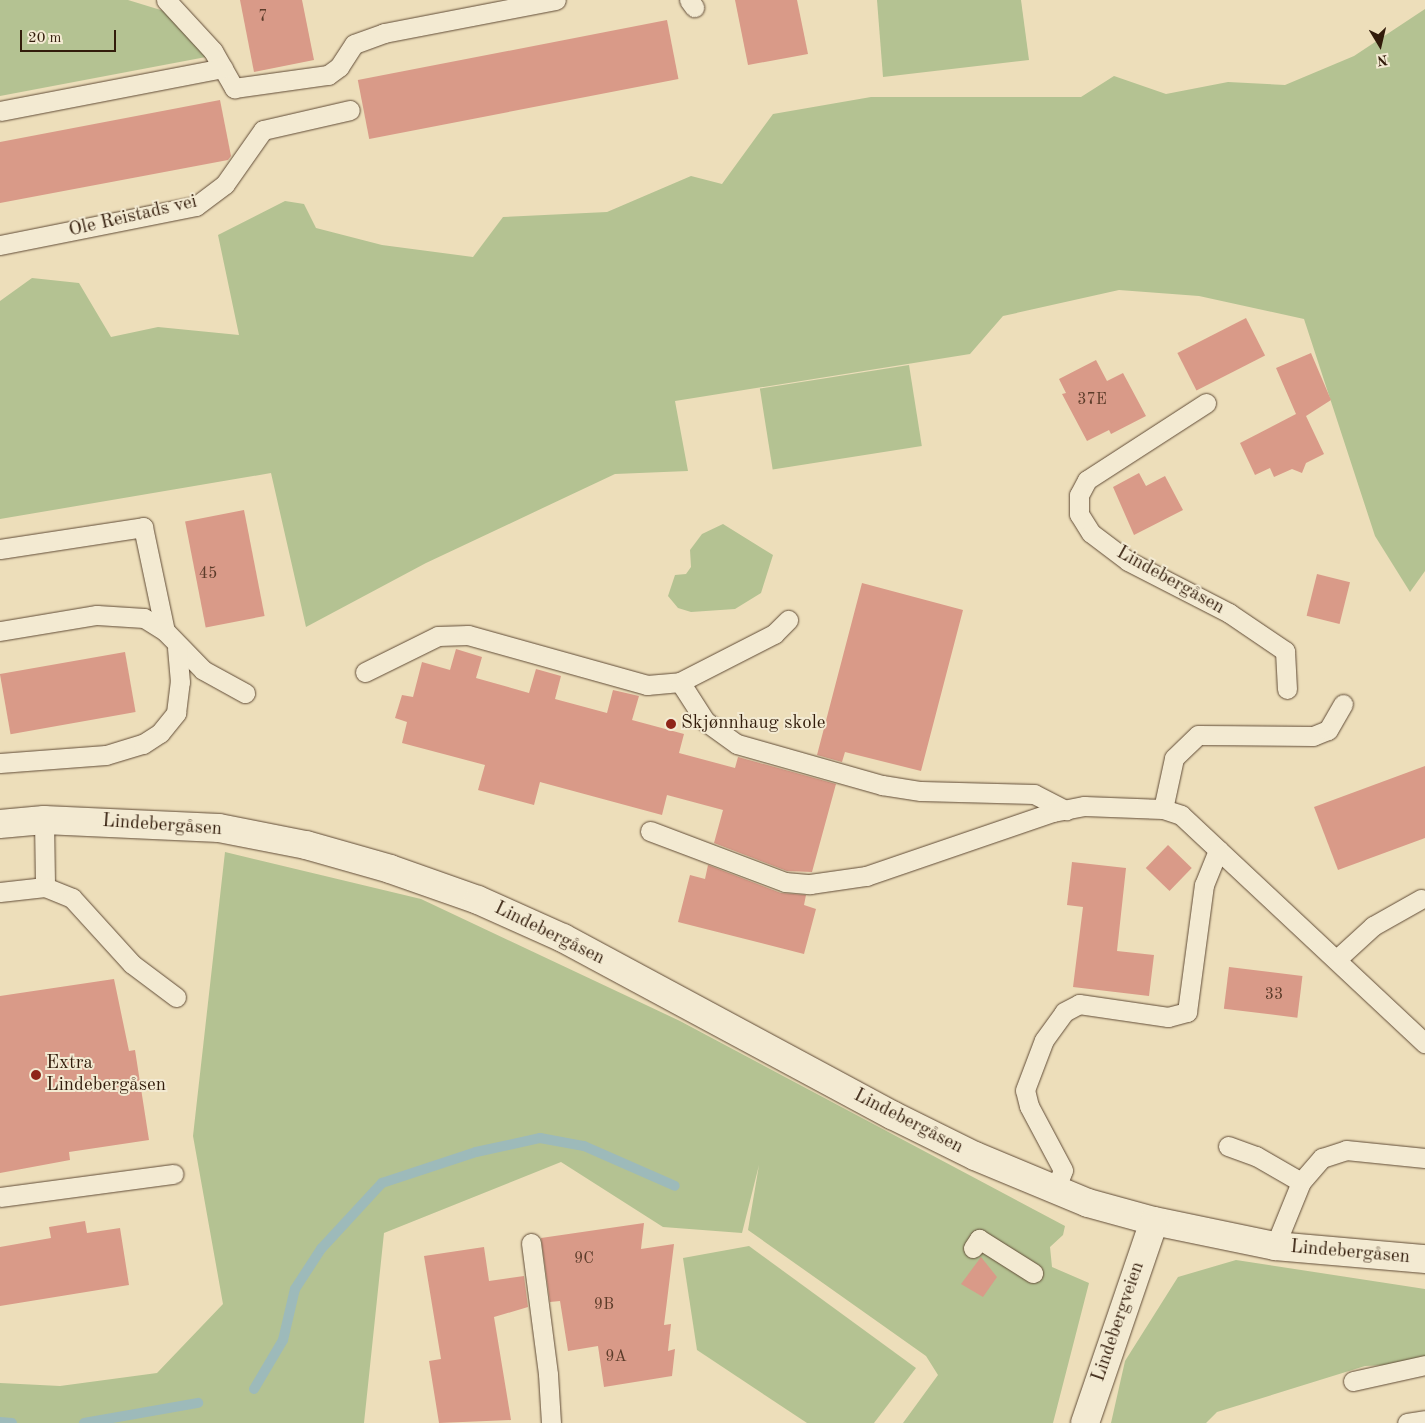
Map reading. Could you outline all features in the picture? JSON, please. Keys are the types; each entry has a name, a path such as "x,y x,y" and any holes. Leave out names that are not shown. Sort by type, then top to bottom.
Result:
{"street":[{"name":"Lindebergåsen","path":"0,824 44,820 219,828 306,845 478,900 563,938 892,1115 976,1156 1088,1202 1154,1221 1275,1246 1425,1259"},
{"name":"Lindebergveien","path":"1085,1423 1154,1221"}],"lane":[{"path":"166,0 223,68 234,88 314,78 333,72 348,49 367,38 556,0"},
{"path":"0,111 223,68"},
{"name":"Ole Reistads vei","path":"0,245 196,206 225,184 263,130 350,110"},
{"name":"Lindebergåsen","path":"1206,403 1088,480 1079,495 1079,514 1091,534 1128,561 1229,613 1285,651 1287,689"},
{"path":"0,549 143,527 165,631"},
{"path":"0,631 122,614 144,618 165,631 177,648 203,670 245,693"},
{"path":"365,672 438,636 468,635 647,685 680,682 774,634 788,620"},
{"path":"0,763 106,755 143,744 160,732 176,713 180,682 177,648"},
{"path":"680,682 705,721 737,744 882,785 921,791 1034,794 1066,810"},
{"path":"1163,809 1174,758 1198,735 1314,736 1328,730 1344,704"},
{"path":"650,830 776,879 810,884 866,876 1066,810 1084,806 1163,809 1181,815 1337,959 1425,1044"},
{"path":"44,820 45,887"},
{"path":"1056,1188 1063,1170 1029,1106 1025,1090 1044,1040 1064,1012 1079,1004 1168,1016 1187,1012 1204,885 1218,850"},
{"path":"0,892 45,887 72,898 132,964 176,997"},
{"path":"1337,959 1372,926 1421,899"},
{"path":"1228,1146 1256,1156 1302,1182"},
{"name":"Lindebergåsen","path":"1275,1246 1302,1182 1313,1166 1334,1151 1425,1158"},
{"path":"0,1197 173,1174"},
{"path":"973,1248 979,1239 1033,1273"},
{"path":"531,1243 548,1374 551,1423"},
{"path":"1353,1381 1425,1365"},
{"path":"1407,1423 1425,1420"}],"green space":[{"path":"0,0 128,0 164,11 206,57 0,96"},
{"path":"877,0 1021,0 1029,60 883,77"},
{"path":"1425,9 1425,571 1410,592 1375,536 1304,319 1199,296 1119,290 1003,316 970,354 675,401 688,471 615,474 426,563 306,627 271,473 0,519 0,301 32,278 79,283 111,337 158,327 239,335 218,235 285,201 304,204 316,228 382,245 473,257 503,217 607,212 691,176 722,184 773,114 871,97 1081,97 1114,76 1166,94 1228,82 1285,85 1354,56"},
{"path":"909,365 922,446 773,470 760,389"},
{"path":"723,524 773,555 761,593 735,609 691,612 678,608 668,596 675,575 686,574 691,567 690,550 702,534"},
{"path":"225,852 421,899 680,1021 1065,1226 1063,1235 1050,1247 1052,1267 1089,1283 1053,1423 903,1423 938,1375 926,1356 748,1230 759,1165 742,1233 663,1227 561,1162 384,1233 364,1423 0,1423 0,1383 60,1386 157,1373 223,1304 193,1136"},
{"path":"749,1246 916,1368 874,1423 807,1423 697,1350 683,1258"},
{"path":"1236,1260 1425,1289 1425,1363 1365,1366 1217,1412 1206,1423 1111,1423 1125,1361 1178,1277"}],"building":[{"path":"240,0 302,0 314,60 254,72"},
{"path":"735,0 797,0 808,54 748,65"},
{"path":"667,20 678,79 369,139 358,80"},
{"path":"220,100 231,156 228,160 0,203 0,142"},
{"path":"1246,318 1265,355 1196,390 1177,353"},
{"path":"1311,353 1331,400 1306,416 1324,454 1306,463 1302,473 1292,469 1274,477 1270,468 1255,475 1240,443 1296,414 1276,368"},
{"path":"1096,360 1107,381 1123,373 1146,416 1111,434 1109,430 1087,441 1062,394 1066,393 1059,379"},
{"path":"1139,473 1146,486 1165,476 1183,510 1134,535 1113,487"},
{"path":"244,510 265,616 206,627 185,521"},
{"path":"1317,574 1350,582 1340,624 1307,616"},
{"path":"862,583 963,610 921,771 845,752 842,762 817,755"},
{"path":"456,649 482,657 476,678 529,693 536,669 561,676 555,699 607,713 613,690 639,696 632,720 684,734 679,753 735,768 738,757 836,784 812,872 787,871 714,843 723,810 667,795 662,815 540,782 534,805 478,790 485,765 402,743 407,722 395,718 402,695 413,697 422,662 450,670"},
{"path":"125,652 136,712 11,734 0,674"},
{"path":"1425,766 1425,838 1338,870 1314,807"},
{"path":"1168,845 1192,868 1170,891 1146,868"},
{"path":"1072,862 1126,868 1117,951 1154,955 1149,996 1073,987 1083,907 1067,905"},
{"path":"708,865 781,893 806,895 804,905 816,909 804,954 678,922 690,875 705,879"},
{"path":"1229,967 1302,976 1297,1018 1224,1009"},
{"path":"114,979 129,1051 135,1050 149,1140 69,1152 70,1160 0,1173 0,996"},
{"path":"85,1221 87,1233 120,1228 129,1285 0,1306 0,1247 51,1238 49,1227"},
{"path":"644,1223 641,1249 674,1244 664,1325 671,1324 668,1351 675,1349 672,1376 604,1387 598,1346 568,1351 560,1301 550,1302 541,1238"},
{"path":"484,1247 489,1281 524,1276 528,1307 494,1317 511,1420 439,1423 429,1361 441,1359 424,1256"},
{"path":"981,1257 997,1277 983,1297 961,1284"}],"waterway":[{"path":"254,1389 283,1340 295,1289 321,1249 382,1183 476,1152 540,1138 584,1146 675,1186"},
{"path":"84,1423 198,1403"},
{"path":"0,1422 12,1423"}],"place":[{"name":"Skjønnhaug skole","path":"671,724"},
{"name":"Extra Lindebergåsen","path":"36,1075"}]}
